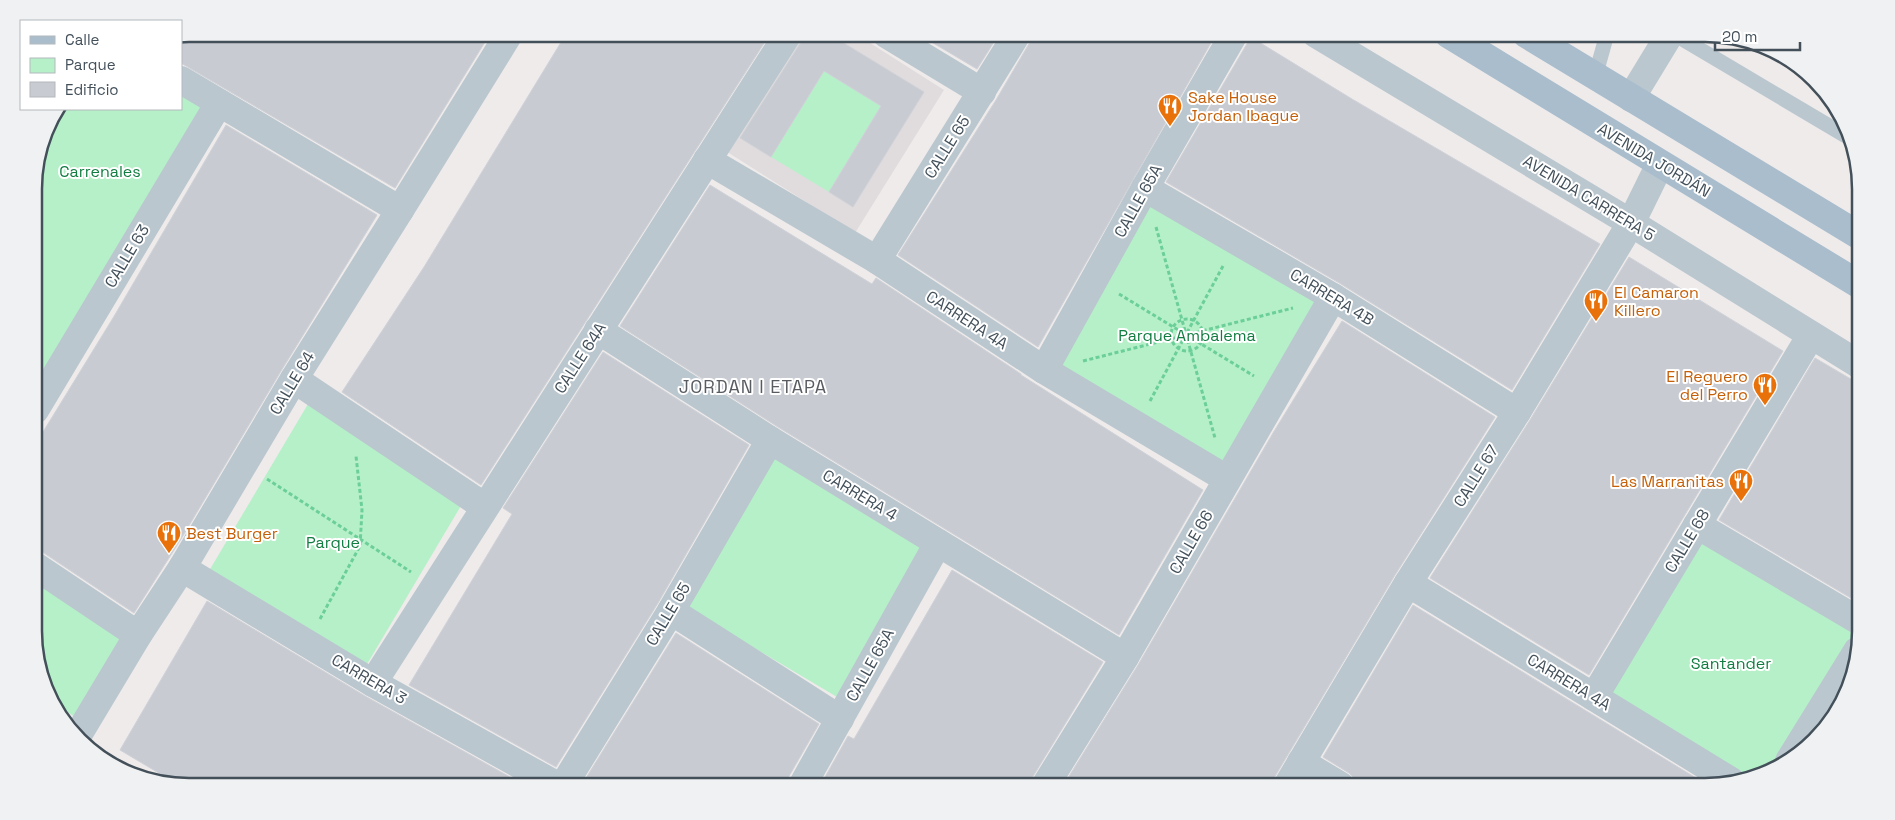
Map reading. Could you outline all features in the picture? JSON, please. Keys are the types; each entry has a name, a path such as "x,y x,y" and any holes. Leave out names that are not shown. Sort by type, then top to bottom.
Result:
{"main road":[{"name":"AVENIDA JORDÁN","path":"1463,43 1852,280"},
{"path":"1540,43 1852,231"}],"street":[{"name":"CALLE 64","path":"82,729 182,568 294,379 502,43"},
{"name":"CALLE 64A","path":"373,683 782,43"},
{"path":"901,43 982,92"},
{"name":"CALLE 65","path":"877,260 1012,43"},
{"name":"CALLE 65A","path":"1044,370 1145,188 1229,43"},
{"name":"AVENIDA CARRERA 5","path":"1331,43 1631,223 1852,360"},
{"path":"1631,98 1666,43"},
{"path":"182,81 400,210"},
{"name":"CALLE 63","path":"43,397 219,103"},
{"name":"CARRERA 4A","path":"707,160 877,260 1044,370 1227,480"},
{"name":"CALLE 67","path":"1292,777 1408,583 1517,412 1631,223 1660,164"},
{"name":"CARRERA 4B","path":"1145,188 1333,297 1517,412"},
{"name":"CALLE 66","path":"1050,777 1124,657 1333,297"},
{"name":"CARRERA 4","path":"598,330 770,440 1124,657"},
{"name":"CALLE 68","path":"1594,697 1811,335"},
{"path":"294,379 485,507"},
{"name":"CALLE 65","path":"568,778 671,611 770,440"},
{"path":"1697,525 1852,617"},
{"name":"CALLE 65A","path":"807,778 938,543"},
{"name":"CARRERA 3","path":"182,568 373,683 543,778"},
{"path":"43,571 138,636"},
{"name":"CARRERA 4A","path":"1408,583 1722,776"},
{"path":"671,611 840,719"},
{"path":"1801,742 1848,665"},
{"path":"1301,762 1326,777"}],"lane":[{"path":"1595,77 1604,43"},
{"path":"1687,43 1841,133"}],"path":[{"path":"1145,188 1227,480"},
{"path":"1137,426 1236,241"},
{"path":"1094,280 1279,391"},
{"path":"1044,370 1333,297"},
{"path":"1182,320 1194,321 1202,331 1203,336 1200,344 1190,351 1178,349 1171,339 1170,334 1173,327 1182,320"},
{"path":"306,643 360,546 362,510 358,462 355,454"},
{"path":"243,464 434,588"}],"shaded area":[{"path":"786,43 870,43 944,90 855,233 721,148"}],"green space":[{"path":"824,71 881,106 829,192 771,157"},
{"name":"Carrenales","path":"182,89 212,107 43,381 43,180 50,142 66,110 182,110"},
{"name":"Parque Ambalema","path":"1149,202 1323,300 1224,470 1054,369"},
{"name":"Parque","path":"308,404 465,499 363,671 206,576"},
{"path":"772,452 927,543 837,697 682,605"},
{"name":"Santander","path":"1697,525 1852,625 1849,662 1797,745 1787,753 1753,770 1722,776 1593,698"},
{"path":"43,579 131,633 78,719 68,712 62,704 48,669 44,650"}],"building":[{"path":"182,43 484,43 395,188 182,64"},
{"path":"561,43 764,43 481,485 342,392 424,267"},
{"path":"800,43 844,43 924,92 853,207 829,192 881,106 824,71 771,157 740,138"},
{"path":"933,43 993,43 977,69"},
{"path":"1029,43 1211,43 1038,347 898,255 996,100"},
{"path":"1247,43 1260,43 1352,99 1600,244 1512,390 1341,284 1166,182"},
{"path":"226,125 377,215 181,539 134,613 43,553 43,432 113,318"},
{"path":"710,185 872,284 876,278 1021,375 1203,490 1119,635 778,427 620,326"},
{"path":"1629,257 1783,351 1589,675 1430,578 1530,420"},
{"path":"1342,321 1495,417 1395,575 1274,777 1068,777 1138,665 1273,433"},
{"path":"603,352 749,445 658,603 556,767 409,685 512,514 503,508"},
{"path":"1815,358 1852,380 1852,599 1719,520"},
{"path":"952,570 1103,662 1032,777 825,778 848,736 854,739"},
{"path":"207,601 365,696 511,778 190,778 163,775 120,750"},
{"path":"1413,605 1694,777 1353,777 1323,757"},
{"path":"676,633 819,724 788,778 586,778"}],"place":[{"name":"Sake House Jordan Ibague","path":"1170,127"},
{"name":"El Camaron Killero","path":"1596,322"},
{"name":"El Reguero del Perro","path":"1765,406"},
{"name":"Las Marranitas","path":"1741,502"},
{"name":"Best Burger","path":"169,554"}],"district":[{"name":"JORDAN I ETAPA","path":"753,386"}]}
